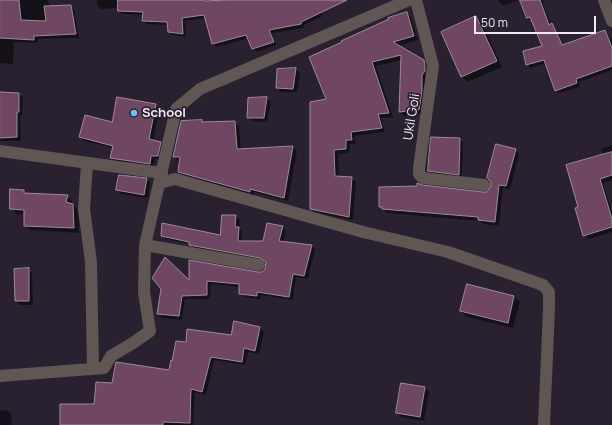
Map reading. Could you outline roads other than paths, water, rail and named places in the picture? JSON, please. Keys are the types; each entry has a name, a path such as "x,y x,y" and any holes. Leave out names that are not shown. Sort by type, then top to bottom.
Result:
{"street":[{"path":"0,376 104,368 111,356 150,331 144,292 145,245 176,109 200,89 405,0"},
{"name":"Ukil Goli","path":"416,0 433,66 419,174 423,178 484,185"},
{"path":"604,0 612,22"},
{"path":"0,151 88,163 161,178 175,179 363,232 448,252 543,285 548,292 549,309 544,425"},
{"path":"88,163 84,209 91,262 94,369"},
{"path":"145,245 258,264"}],"place":[{"name":"School","path":"134,113"}]}
